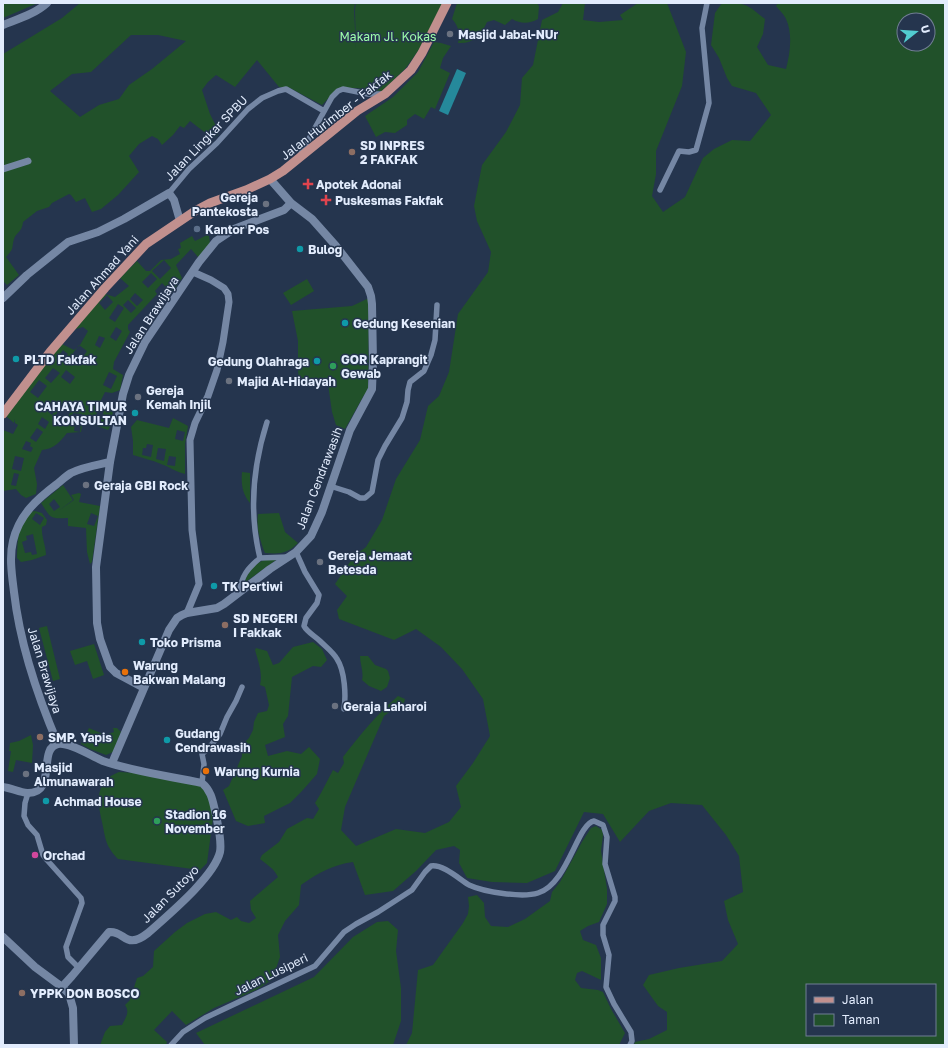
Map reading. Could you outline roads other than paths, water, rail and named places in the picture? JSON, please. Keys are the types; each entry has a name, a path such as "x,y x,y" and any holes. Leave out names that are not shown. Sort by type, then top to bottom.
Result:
{"main road":[{"path":"3,25 27,16 47,3"},
{"name":"Jalan Hurimber - Fakfak","path":"270,179 297,160 357,111 385,94 411,70 422,53 447,3"},
{"name":"Jalan Cendrawasih","path":"187,613 217,608 224,604 270,569 296,552 309,538 316,526 350,430 372,389 372,304 368,287 336,246 305,218 270,179"},
{"name":"Jalan Ahmad Yani","path":"3,414 50,352 114,278 146,244 210,203 246,190 270,179"},
{"path":"3,298 27,275 68,242 98,232 124,219 169,192 174,200 180,221"},
{"name":"Jalan Brawijaya","path":"58,744 33,678 24,648 18,618 11,561 13,541 19,524 26,513 49,490 72,473 110,462 123,394 129,375 145,342 216,241 225,234 245,224 280,212 291,203"},
{"path":"110,462 96,567 98,630 110,667 116,673 144,688"},
{"path":"112,763 169,630 177,618 187,613"},
{"path":"3,787 28,793 38,790 43,784 45,778 51,748 58,744 69,745 127,769 202,783"},
{"name":"Jalan Sutoyo","path":"62,987 109,932 112,931 133,941 144,936 200,884 213,867 220,850 218,826 210,794 207,787 202,783"},
{"path":"3,937 35,967 66,991 71,1000 74,1045"}],"street":[{"path":"660,190 679,151 689,152 696,150 708,110 709,103 702,28 707,3"},
{"name":"Jalan Lingkar SPBU","path":"169,192 189,169 218,143 248,108 267,95 286,89 324,111"},
{"path":"297,160 324,111 336,93 342,89 368,94 385,94"},
{"path":"3,169 28,162"},
{"path":"187,613 199,584 192,530 190,440 195,423 208,396 217,370 222,350 229,302 228,294 224,288 193,272"},
{"path":"330,486 349,492 360,498 365,498 372,492 378,460 402,418 407,402 407,391 410,382 424,371 431,355 435,340 437,305"},
{"path":"260,558 255,533 255,488 259,447 267,422"},
{"path":"296,552 305,572 319,595 317,603 306,618 304,626 306,630 318,639 338,661 344,686 344,709"},
{"path":"239,593 242,579 246,572 260,558 288,557"},
{"path":"202,783 204,764 202,754 220,734 242,687"},
{"path":"28,793 24,813 26,821 37,835 43,854 47,860 81,898 82,903 66,947 68,957 79,968"},
{"name":"Jalan Lusiperi","path":"171,1045 183,1032 205,1018 315,966 344,932 412,890 431,866 445,870 470,885 486,890 515,896 542,892 560,875 589,823 594,821 603,825 606,833 605,864 615,897 615,901 603,925 603,935 609,954 606,987 614,1004 632,1032 630,1045"}],"place":[{"name":"Masjid Jabal-NUr","path":"450,34"},
{"name":"SD INPRES 2 FAKFAK","path":"352,152"},
{"name":"Apotek Adonai","path":"308,184"},
{"name":"Puskesmas Fakfak","path":"326,200"},
{"name":"Gereja Pantekosta","path":"266,204"},
{"name":"Kantor Pos","path":"197,229"},
{"name":"Bulog","path":"300,249"},
{"name":"Gedung Kesenian","path":"345,323"},
{"name":"PLTD Fakfak","path":"16,359"},
{"name":"Gedung Olahraga","path":"317,361"},
{"name":"GOR Kaprangit Gewab","path":"333,366"},
{"name":"Majid Al-Hidayah","path":"229,381"},
{"name":"Gereja Kemah Injil","path":"138,397"},
{"name":"CAHAYA TIMUR KONSULTAN","path":"135,413"},
{"name":"Geraja GBI Rock","path":"86,485"},
{"name":"Gereja Jemaat Betesda","path":"320,562"},
{"name":"TK Pertiwi","path":"214,586"},
{"name":"SD NEGERI I Fakkak","path":"225,625"},
{"name":"Toko Prisma","path":"142,642"},
{"name":"Warung Bakwan Malang","path":"125,672"},
{"name":"Geraja Laharoi","path":"335,706"},
{"name":"SMP. Yapis","path":"40,737"},
{"name":"Gudang Cendrawasih","path":"167,740"},
{"name":"Warung Kurnia","path":"206,771"},
{"name":"Masjid Almunawarah","path":"26,774"},
{"name":"Achmad House","path":"46,801"},
{"name":"Stadion 16 November","path":"157,821"},
{"name":"Orchad","path":"35,855"},
{"name":"YPPK DON BOSCO","path":"22,993"}],"park label":[{"name":"Makam Jl. Kokas","path":"388,36"}]}
